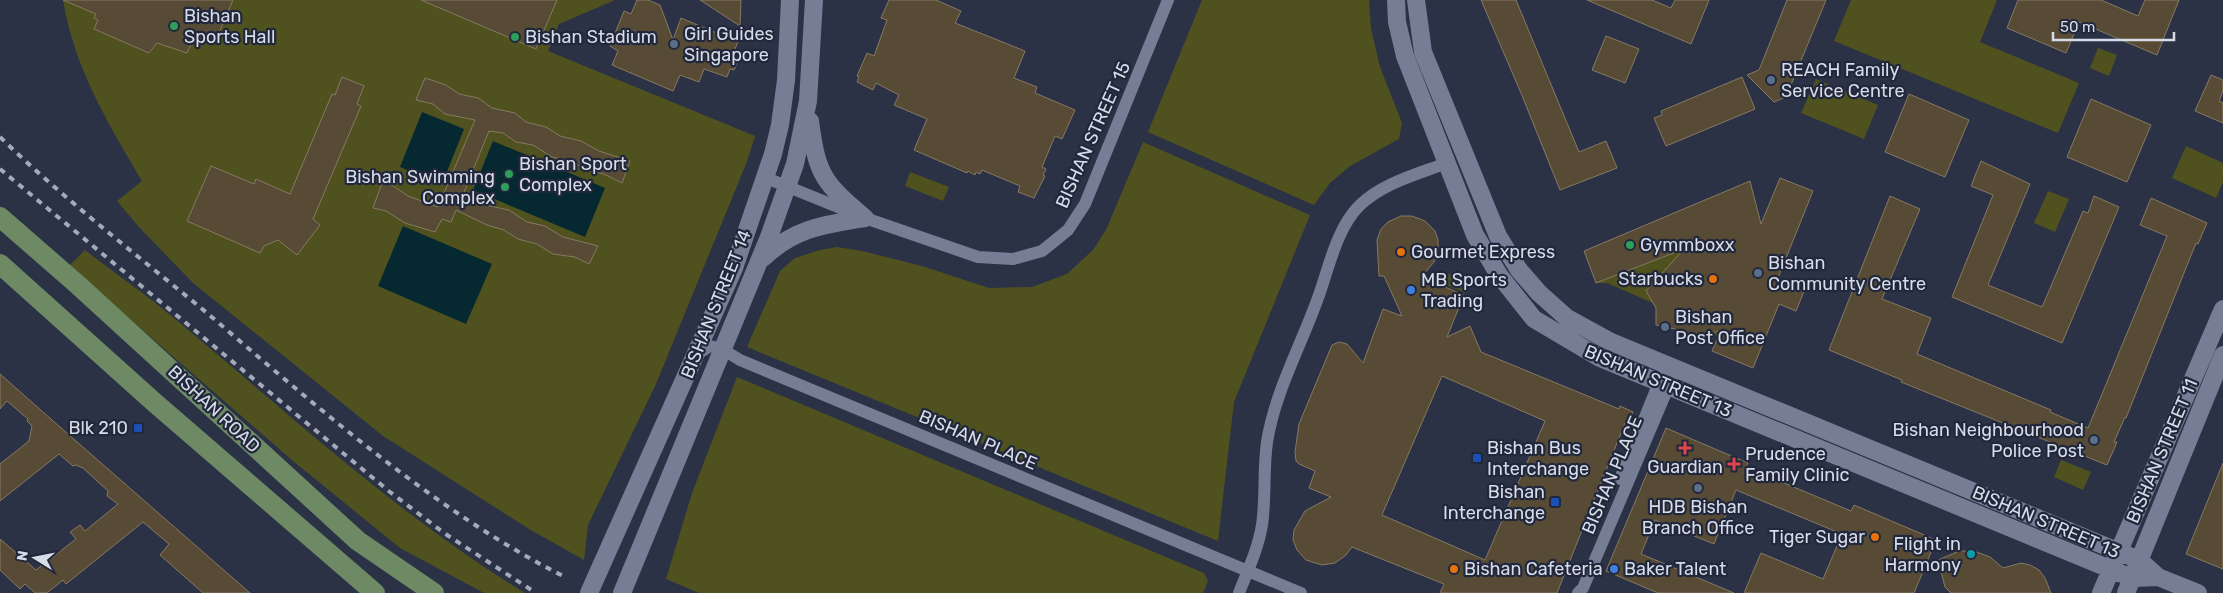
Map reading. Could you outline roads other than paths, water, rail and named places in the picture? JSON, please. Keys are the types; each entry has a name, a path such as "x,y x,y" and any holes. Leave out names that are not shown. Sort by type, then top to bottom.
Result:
{"main road":[{"name":"BISHAN ROAD","path":"0,217 78,285 358,541 434,593"},
{"name":"BISHAN ROAD","path":"0,264 155,403 376,593"}],"street":[{"name":"BISHAN STREET 14","path":"588,593 734,268 780,125 790,0"},
{"name":"BISHAN STREET 14","path":"622,593 787,187 802,138 808,101 814,0"},
{"name":"BISHAN STREET 15","path":"764,177 865,218 978,257 1013,258 1042,251 1068,230 1085,204 1168,0"},
{"name":"BISHAN STREET 13","path":"1396,0 1397,22 1405,56 1475,235 1499,275 1534,319 1600,358 2111,569 2129,585"},
{"name":"BISHAN STREET 13","path":"1416,0 1423,52 1498,236 1519,270 1539,294 1567,318 1609,341 2139,560"},
{"path":"808,101 813,146 819,169 834,192 865,218"},
{"path":"1239,593 1254,558 1262,524 1267,441 1278,401 1334,252 1347,224 1358,207 1373,195 1447,163"},
{"path":"757,264 780,243 806,230 865,218"},
{"name":"BISHAN STREET 11","path":"2101,593 2223,309"},
{"path":"696,355 710,346 722,349"},
{"name":"BISHAN PLACE","path":"722,349 740,360 1301,593"},
{"name":"BISHAN STREET 11","path":"2129,585 2223,355"},
{"name":"BISHAN PLACE","path":"1577,593 1583,588 1671,367"},
{"path":"2139,560 2158,577 2198,593"},
{"path":"2129,585 2158,577"}],"water":[{"path":"422,112 464,129 442,184 400,167"},
{"path":"493,141 605,188 585,237 473,190"},
{"path":"403,226 492,264 466,324 378,286"}],"railway":[{"path":"0,137 76,205 334,421 424,490 470,522 517,551 565,577"},
{"path":"0,169 390,492 444,533 536,593"}],"place":[{"name":"Bishan Sports Hall","path":"174,26"},
{"name":"Bishan Stadium","path":"515,37"},
{"name":"Girl Guides Singapore","path":"674,44"},
{"name":"REACH Family Service Centre","path":"1771,80"},
{"name":"Bishan Sport Complex","path":"509,174"},
{"name":"Bishan Swimming Complex","path":"505,187"},
{"name":"Gymmboxx","path":"1630,245"},
{"name":"Gourmet Express","path":"1401,252"},
{"name":"Bishan Community Centre","path":"1758,273"},
{"name":"Starbucks","path":"1713,279"},
{"name":"MB Sports Trading","path":"1411,290"},
{"name":"Bishan Post Office","path":"1665,327"},
{"name":"Blk 210","path":"138,428"},
{"name":"Bishan Neighbourhood Police Post","path":"2094,440"},
{"name":"Guardian","path":"1685,448"},
{"name":"Bishan Bus Interchange","path":"1477,458"},
{"name":"Prudence Family Clinic","path":"1734,464"},
{"name":"HDB Bishan Branch Office","path":"1698,488"},
{"name":"Bishan Interchange","path":"1555,502"},
{"name":"Tiger Sugar","path":"1875,537"},
{"name":"Flight in Harmony","path":"1971,554"},
{"name":"Bishan Cafeteria","path":"1454,569"},
{"name":"Baker Talent","path":"1614,569"}]}
